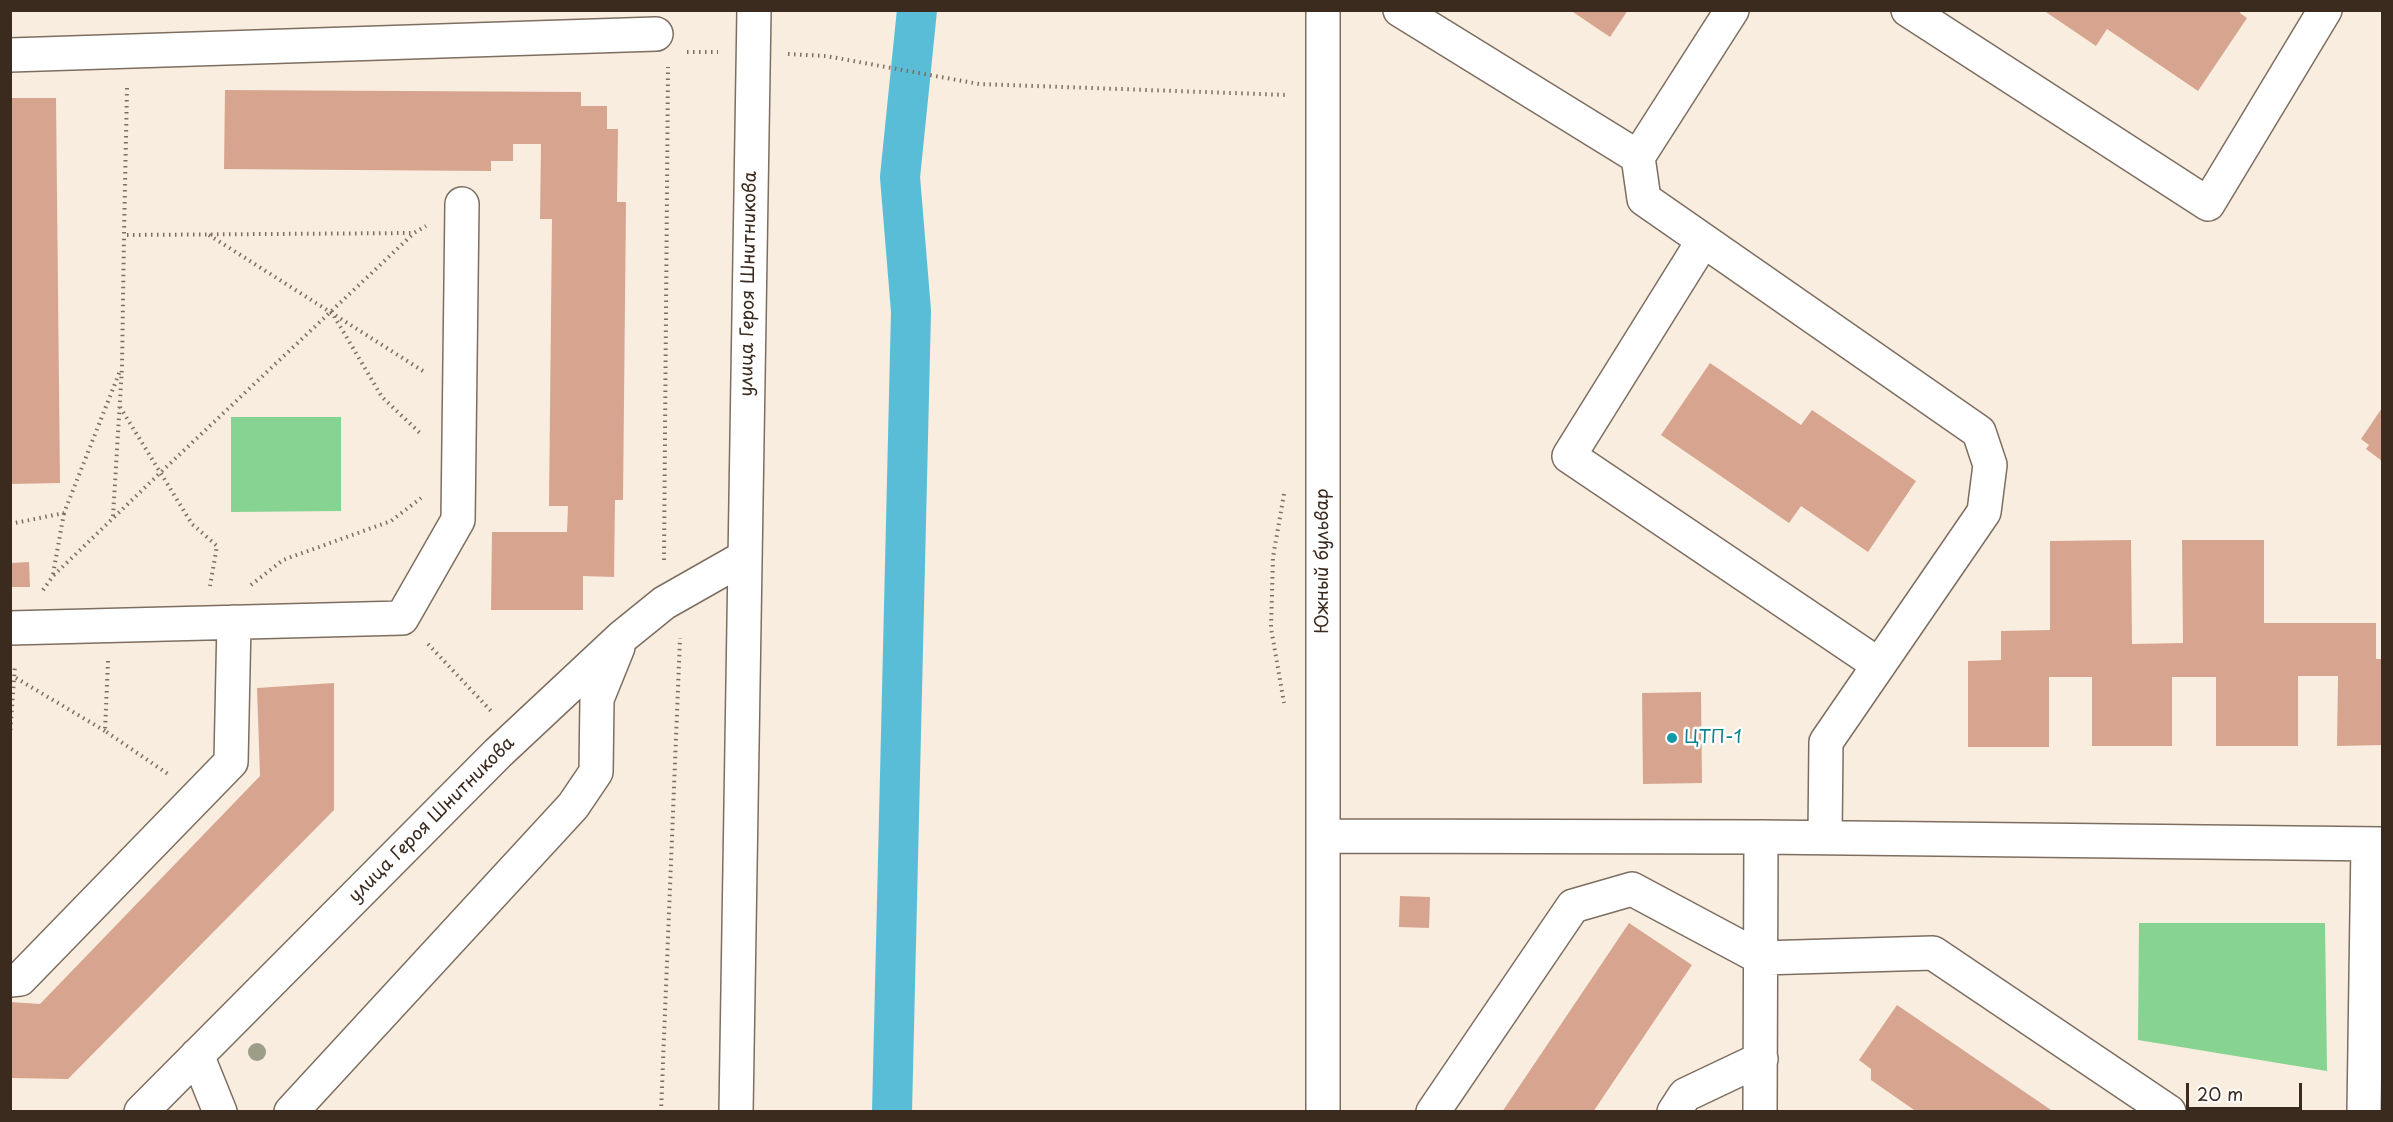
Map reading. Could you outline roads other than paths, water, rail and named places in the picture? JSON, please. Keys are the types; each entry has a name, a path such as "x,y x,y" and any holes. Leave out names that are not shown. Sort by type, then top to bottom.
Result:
{"street":[{"name":"улица Героя Шнитникова","path":"736,1112 754,10"},
{"name":"Южный бульвар","path":"1323,10 1323,1112"},
{"path":"1400,10 1638,157"},
{"path":"1732,10 1638,157 1644,199 1979,432 1990,465 1984,512 1826,742 1825,837"},
{"path":"1908,10 2208,204 2325,10"},
{"path":"10,56 668,43"},
{"path":"12,628 402,618 458,520 462,204"},
{"path":"1703,241 1569,456 1879,665"},
{"name":"улица Героя Шнитникова","path":"141,1112 515,737 622,637 664,603 745,557"},
{"path":"10,980 20,979 231,762 219,622"},
{"path":"291,1112 573,806 596,772 597,699 622,637"},
{"path":"1323,836 1825,837 2375,844 2364,1112"},
{"path":"1761,837 1761,1059 1765,1109"},
{"path":"1432,1112 1573,906 1632,889 1761,958 1933,953 2169,1112"},
{"path":"197,1055 220,1112"},
{"path":"1674,1112 1685,1095 1761,1059"}],"waterway":[{"path":"892,1112 911,311 900,177 917,10"}],"place":[{"name":"ЦТП-1","path":"1672,738"}]}
